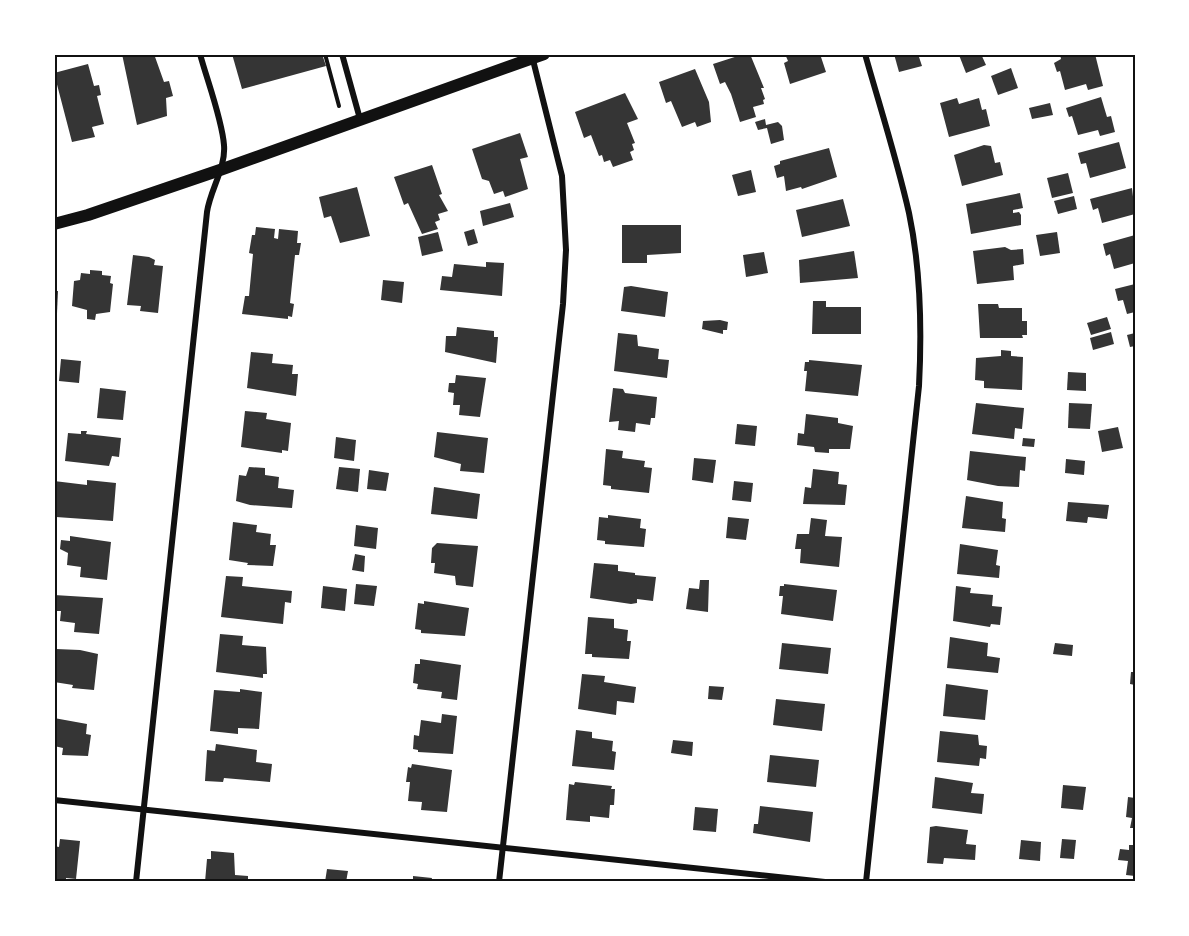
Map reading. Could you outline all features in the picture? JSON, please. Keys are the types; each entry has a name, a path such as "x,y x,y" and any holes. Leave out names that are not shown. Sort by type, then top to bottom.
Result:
{"main road":[{"path":"54,224 88,215 220,170 536,55"}],"street":[{"path":"136,882 207,212 209,199 220,170 224,145 200,54"},
{"path":"342,54 360,120"},
{"path":"865,54 909,213 916,260 921,337 919,386 866,882"},
{"path":"499,882 563,304 566,250 562,176 536,55"},
{"path":"54,800 825,882"}],"path":[{"path":"325,54 339,106"}],"building":[{"path":"122,54 154,54 164,82 169,81 173,96 166,98 167,116 137,125"},
{"path":"232,54 322,54 326,66 242,89"},
{"path":"750,54 764,88 761,88 765,99 764,104 753,107 756,117 740,122 731,94 725,82 720,84 713,64"},
{"path":"785,54 820,54 826,72 790,84 784,63 788,61"},
{"path":"894,54 918,54 922,66 899,72"},
{"path":"981,54 986,65 966,73 959,55"},
{"path":"1060,54 1095,54 1103,86 1088,90 1086,84 1065,90 1060,71 1057,72 1054,63 1061,59"},
{"path":"88,64 94,86 99,85 101,95 97,96 104,124 92,127 95,137 72,142 54,73"},
{"path":"1011,68 1018,88 998,95 991,76"},
{"path":"695,69 709,102 711,122 697,127 695,122 682,127 671,101 666,103 659,82"},
{"path":"625,93 638,119 627,123 635,143 632,144 634,150 630,152 633,160 613,167 610,160 604,162 602,155 599,156 591,135 584,138 575,112"},
{"path":"1101,97 1107,117 1111,116 1115,132 1100,136 1098,130 1078,135 1072,116 1069,117 1066,108"},
{"path":"957,98 959,104 979,98 982,110 986,109 990,126 949,137 940,103"},
{"path":"1050,103 1053,115 1032,119 1029,108"},
{"path":"765,119 766,125 778,122 782,126 784,140 771,144 767,128 758,130 755,122"},
{"path":"520,133 528,157 520,159 528,189 505,197 503,191 494,194 489,181 482,179 472,149"},
{"path":"1119,142 1126,168 1090,178 1086,163 1081,164 1078,153"},
{"path":"984,145 991,146 995,163 1000,162 1003,175 962,186 954,155"},
{"path":"829,148 837,177 802,189 801,187 786,191 784,176 777,178 774,166 780,164 780,161"},
{"path":"432,165 442,194 439,195 448,211 438,214 440,220 435,222 438,229 422,234 408,203 404,205 394,177"},
{"path":"751,170 756,192 738,196 732,175"},
{"path":"1068,173 1073,193 1052,198 1047,178"},
{"path":"357,187 370,236 340,243 331,216 324,218 319,197"},
{"path":"1132,188 1135,214 1102,223 1098,208 1093,210 1090,199"},
{"path":"1020,193 1023,208 1013,210 1013,213 1019,212 1021,215 1021,225 971,234 966,204"},
{"path":"1074,196 1077,209 1058,214 1054,201"},
{"path":"843,199 850,226 802,237 796,210"},
{"path":"510,203 514,217 483,226 480,211"},
{"path":"622,225 681,225 681,253 647,255 647,263 622,263"},
{"path":"256,227 275,229 274,238 278,239 279,229 298,231 297,243 301,243 299,255 295,255 290,303 294,304 292,317 288,316 288,319 242,314 245,296 249,296 253,254 249,253"},
{"path":"474,229 478,243 468,246 464,232"},
{"path":"438,232 443,251 422,256 418,237"},
{"path":"1057,232 1060,253 1040,256 1036,235"},
{"path":"1135,235 1135,263 1114,269 1110,254 1106,256 1103,244"},
{"path":"1005,247 1011,250 1023,249 1024,264 1013,266 1014,280 977,284 973,251"},
{"path":"854,251 858,278 800,283 799,260"},
{"path":"764,252 768,273 746,277 743,255"},
{"path":"133,255 149,257 155,260 154,265 163,266 158,313 140,311 141,306 127,305"},
{"path":"486,262 504,263 502,296 440,290 442,276 452,277 454,264 486,267"},
{"path":"90,270 102,271 102,275 111,276 110,283 113,284 110,312 96,314 95,320 87,319 87,310 72,306 74,281 80,280 81,273 90,274"},
{"path":"383,280 404,282 402,303 381,300"},
{"path":"1135,284 1135,312 1127,314 1123,300 1118,301 1115,289"},
{"path":"624,287 668,292 665,317 621,311"},
{"path":"54,291 58,291 56,335 54,335"},
{"path":"813,301 826,301 826,307 861,307 861,334 812,334"},
{"path":"978,304 998,304 999,308 1022,308 1022,321 1027,321 1027,335 1022,335 1023,338 980,338"},
{"path":"1107,317 1111,329 1091,335 1087,323"},
{"path":"703,321 728,322 727,330 723,330 723,334 702,329"},
{"path":"457,327 494,331 494,337 498,337 496,363 445,352 446,336 456,336"},
{"path":"1111,332 1114,344 1093,350 1090,338"},
{"path":"618,333 637,335 638,346 659,349 658,359 669,360 667,378 614,371"},
{"path":"1135,333 1135,346 1130,347 1127,335"},
{"path":"1001,350 1011,351 1011,356 1023,357 1022,390 984,388 984,381 975,380 976,358 1001,356"},
{"path":"251,352 273,354 272,363 293,365 292,374 298,374 296,396 247,388"},
{"path":"61,359 81,361 79,383 59,381"},
{"path":"809,360 862,365 858,396 805,391 807,371 804,371 805,362"},
{"path":"1068,372 1086,373 1086,391 1067,390"},
{"path":"456,375 486,378 480,417 459,415 460,405 453,405 454,393 448,392 449,383 455,383"},
{"path":"100,388 126,391 123,420 97,418"},
{"path":"613,388 623,389 625,393 657,397 655,418 651,418 650,425 636,423 635,432 618,430 619,421 609,422"},
{"path":"976,403 1024,408 1022,429 1015,428 1014,439 972,434"},
{"path":"1069,403 1092,404 1090,429 1068,428"},
{"path":"245,411 267,413 266,419 291,423 288,451 282,450 282,453 241,447"},
{"path":"806,414 838,418 838,423 853,426 850,449 829,449 829,453 815,452 814,447 797,445 798,433 804,434"},
{"path":"737,424 757,426 755,446 735,444"},
{"path":"1118,427 1123,448 1102,452 1098,431"},
{"path":"81,431 87,431 86,434 121,438 119,457 112,456 109,466 65,461 68,433 81,434"},
{"path":"437,432 488,438 484,473 460,471 461,464 434,457"},
{"path":"336,437 356,440 354,461 334,458"},
{"path":"1023,438 1035,439 1034,447 1022,446"},
{"path":"606,449 623,451 622,458 645,461 644,467 652,468 649,493 611,489 611,486 603,485"},
{"path":"970,451 1026,457 1025,471 1020,470 1019,487 998,486 967,480"},
{"path":"694,458 716,460 713,483 692,480"},
{"path":"1066,459 1085,461 1084,475 1065,473"},
{"path":"249,467 265,468 265,475 279,477 278,488 294,490 292,508 250,505 236,501 239,475 246,476"},
{"path":"339,467 360,469 358,492 336,489"},
{"path":"813,469 839,472 838,484 847,485 845,505 803,504 805,487 811,488"},
{"path":"369,470 389,473 386,491 367,489"},
{"path":"87,480 116,483 113,521 56,517 54,481 87,485"},
{"path":"734,481 753,483 751,502 732,500"},
{"path":"434,487 480,494 477,519 431,514"},
{"path":"966,496 1003,502 1002,518 1006,519 1005,532 962,528"},
{"path":"1068,502 1109,505 1107,519 1088,517 1087,523 1066,521"},
{"path":"608,515 641,519 640,528 646,529 644,547 605,544 605,541 597,540 599,517 608,518"},
{"path":"728,517 749,519 746,540 726,538"},
{"path":"811,518 827,520 825,536 842,537 839,567 800,563 801,549 795,549 797,534 809,534"},
{"path":"233,522 257,525 256,532 271,534 270,545 276,545 273,566 247,565 248,563 229,560"},
{"path":"356,525 378,528 376,549 354,546"},
{"path":"70,536 111,542 107,580 80,577 81,567 67,565 68,553 60,549 61,540 70,541"},
{"path":"437,543 478,546 473,587 456,585 455,576 434,573 435,563 431,563 432,548"},
{"path":"960,544 998,550 996,565 1000,566 999,578 957,574"},
{"path":"355,554 365,556 364,572 352,570"},
{"path":"594,563 618,565 618,571 656,577 653,601 637,599 637,603 631,604 590,598"},
{"path":"226,576 243,577 242,586 292,591 291,603 285,602 283,624 221,617"},
{"path":"700,580 709,580 708,612 686,609 689,588 699,589"},
{"path":"356,584 377,586 374,606 354,604"},
{"path":"784,584 837,590 833,621 781,614 783,596 779,596 780,586"},
{"path":"323,586 347,589 345,611 321,608"},
{"path":"956,586 971,588 970,593 993,595 992,606 1002,607 1000,625 991,624 990,627 953,621"},
{"path":"54,595 103,598 99,634 74,632 75,623 60,621 61,611 54,611"},
{"path":"424,601 469,608 465,636 421,633 421,630 415,629 418,603 424,604"},
{"path":"588,617 614,619 614,628 628,630 627,641 631,641 629,659 592,657 592,654 585,654"},
{"path":"220,634 243,636 242,645 266,647 267,674 263,674 263,678 216,672"},
{"path":"950,637 988,643 987,656 1000,658 998,673 947,668"},
{"path":"782,643 831,648 828,674 779,669"},
{"path":"1055,643 1073,645 1072,656 1053,654"},
{"path":"56,649 80,650 98,654 94,690 72,688 73,685 54,682"},
{"path":"420,659 461,665 457,700 441,698 442,692 417,689 418,684 413,683 415,664 420,664"},
{"path":"1131,672 1135,672 1135,685 1130,684"},
{"path":"582,674 605,676 604,682 636,687 634,703 617,701 616,715 578,709"},
{"path":"946,684 988,690 985,720 943,716"},
{"path":"709,686 724,687 722,700 708,699"},
{"path":"240,689 262,692 259,729 238,728 238,734 210,731 214,690 240,692"},
{"path":"776,699 825,704 822,731 773,725"},
{"path":"442,714 457,716 453,754 418,752 413,749 414,735 419,736 421,720 441,723"},
{"path":"54,718 87,724 86,734 91,735 88,756 62,755 63,748 54,746"},
{"path":"576,730 592,732 592,738 613,741 612,751 616,752 614,770 572,766"},
{"path":"940,731 978,735 979,745 987,746 986,759 980,758 979,766 937,762"},
{"path":"673,740 693,742 692,756 671,753"},
{"path":"216,744 257,750 256,762 272,764 270,782 224,778 223,782 205,781 207,750 215,751"},
{"path":"770,755 819,760 816,787 767,782"},
{"path":"412,764 452,770 447,812 421,810 422,802 408,801 410,782 406,782 408,767 411,768"},
{"path":"935,777 973,783 971,793 984,794 982,814 932,808"},
{"path":"575,782 612,786 611,789 615,789 614,805 610,805 609,818 590,816 590,822 566,820 569,784 574,785"},
{"path":"1063,785 1086,787 1083,810 1061,808"},
{"path":"1128,797 1135,798 1135,828 1130,828 1132,818 1126,817"},
{"path":"760,806 813,812 810,842 753,833 754,824 758,824"},
{"path":"695,807 718,809 716,832 693,830"},
{"path":"930,827 968,830 966,844 976,845 975,860 944,858 943,864 927,863"},
{"path":"60,839 80,841 76,879 66,878 66,882 54,880 54,846 59,847"},
{"path":"1062,839 1076,840 1074,859 1060,858"},
{"path":"1021,840 1041,842 1040,861 1019,859"},
{"path":"1129,845 1135,845 1135,876 1126,875 1128,861 1118,860 1120,849 1129,850"},
{"path":"211,851 234,853 235,875 248,876 248,882 205,882 207,859 211,859"},
{"path":"327,869 348,871 346,882 325,882"},
{"path":"413,876 432,878 431,882 413,882"}]}
